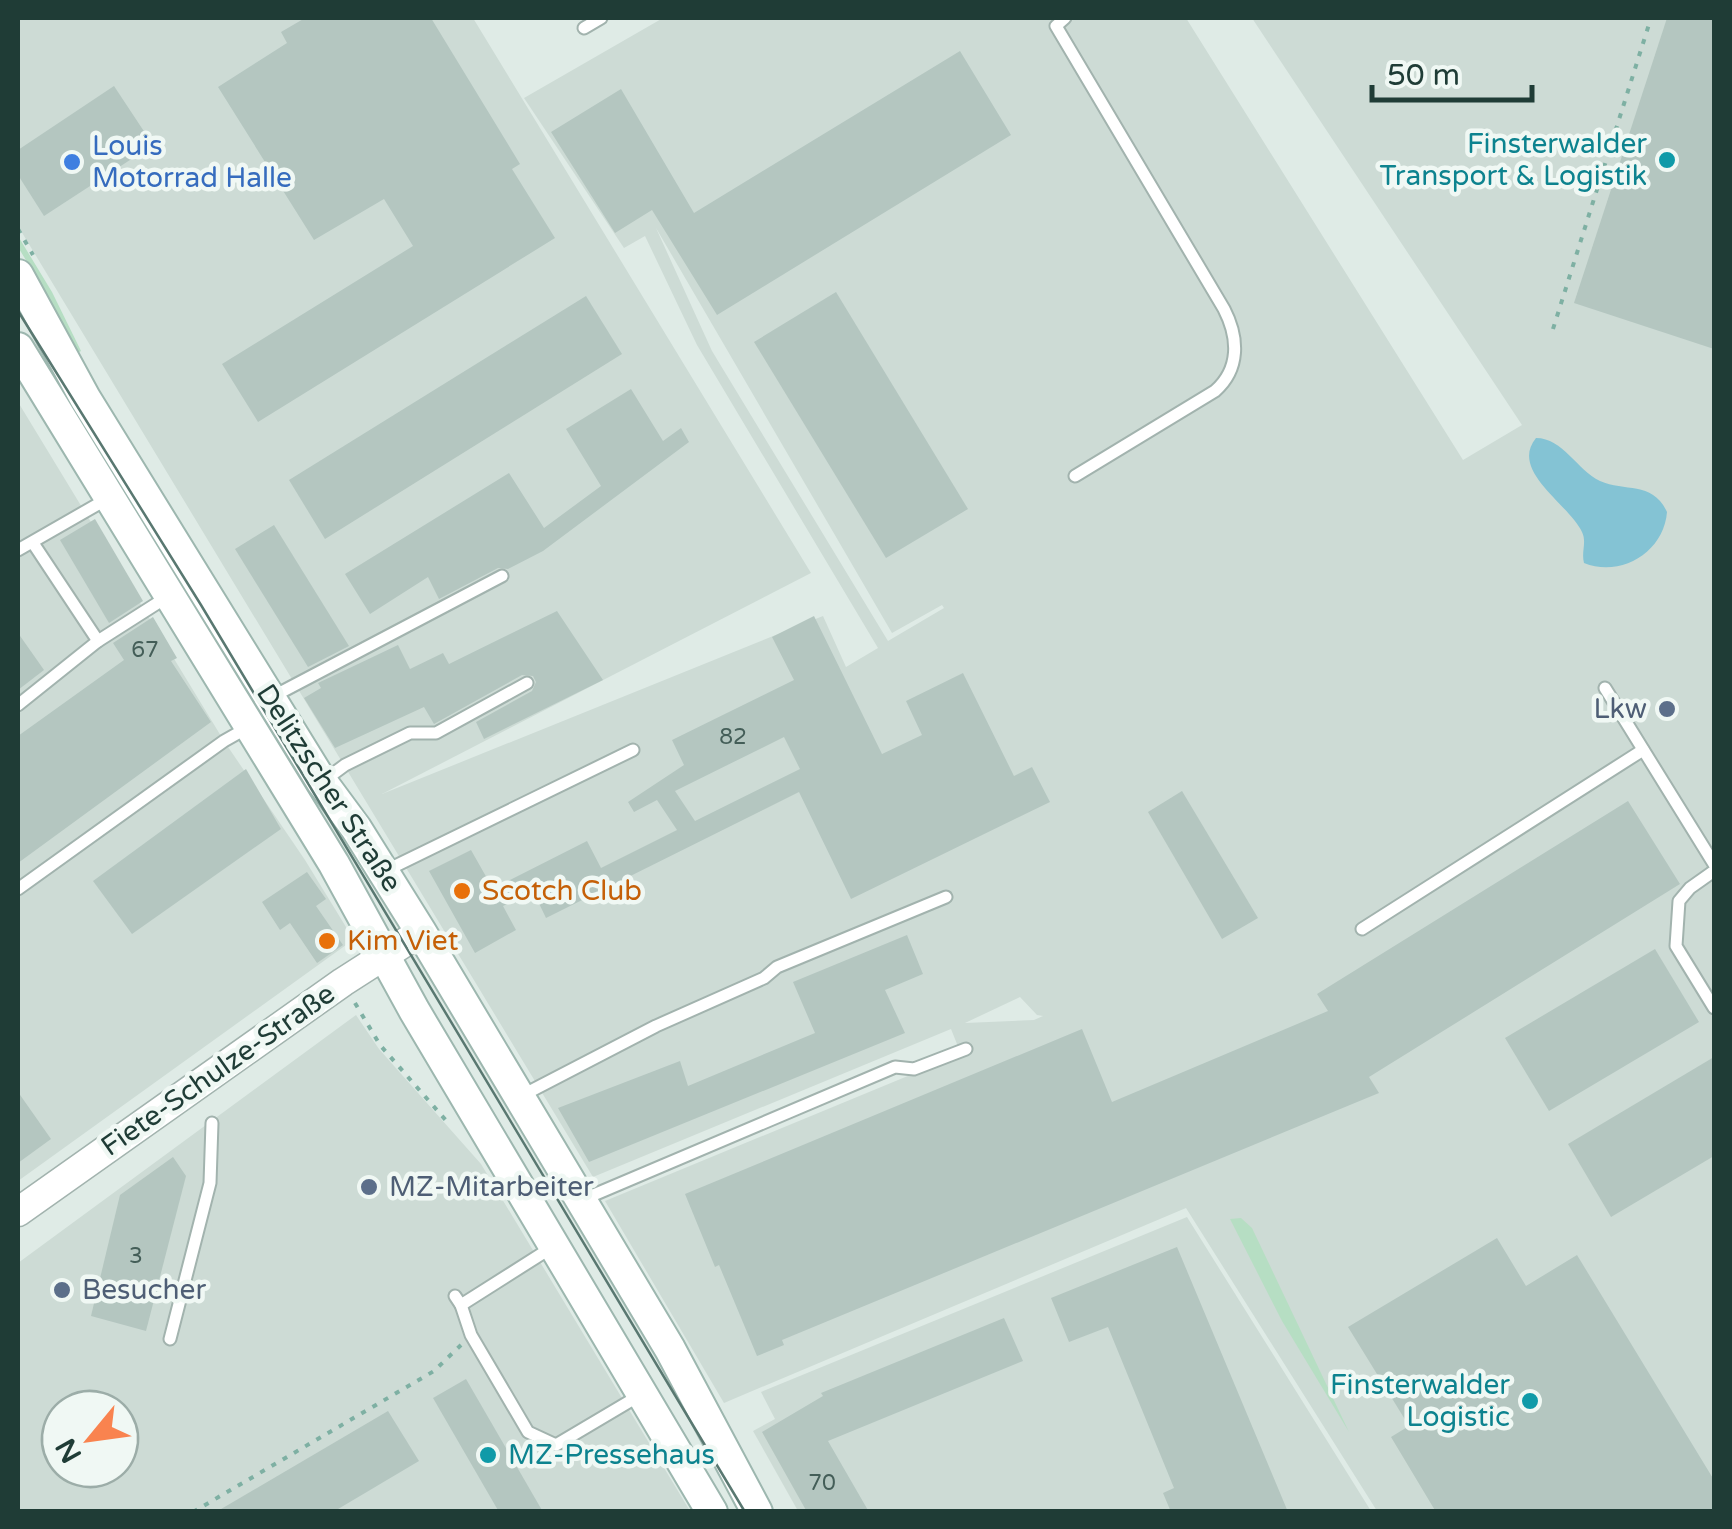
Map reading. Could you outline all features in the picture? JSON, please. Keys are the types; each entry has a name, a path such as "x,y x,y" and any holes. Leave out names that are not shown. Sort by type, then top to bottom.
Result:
{"main road":[{"name":"Delitzscher Straße","path":"18,275 86,398 520,1097 670,1350 757,1512"},
{"name":"Delitzscher Straße","path":"18,348 26,378 110,496 251,726 712,1512"}],"street":[{"name":"Fiete-Schulze-Straße","path":"18,1212 343,982 421,932"}],"lane":[{"path":"584,28 601,18"},
{"path":"1065,18 1056,26 1224,309 1232,325 1234,345 1229,379 1215,391 1075,476"},
{"path":"18,550 110,496"},
{"path":"33,543 98,641"},
{"path":"270,698 502,576"},
{"path":"18,705 98,641 171,595"},
{"path":"322,782 345,765 410,733 436,733 527,684"},
{"path":"1605,688 1714,864"},
{"path":"18,890 224,741 251,726"},
{"path":"383,872 633,750"},
{"path":"1362,929 1643,750"},
{"path":"1714,872 1690,888 1679,902 1676,946 1714,1008"},
{"path":"520,1097 656,1026 764,978 776,967 946,897"},
{"path":"580,1200 895,1067 914,1069 966,1049"},
{"path":"170,1339 210,1183 212,1123"},
{"path":"554,1246 458,1300 472,1335 528,1432 556,1445 642,1394"}],"path":[{"path":"1553,329 1652,18"},
{"path":"343,982 380,1045 458,1133"},
{"path":"193,1512 434,1371 472,1335"}],"shaded area":[{"path":"18,18 473,18 811,573 382,794 823,616 846,667 878,648 697,345 645,236 624,248 524,98 663,18 1186,18 1463,460 1522,425 1252,18 1714,18 1714,1511 1377,1511 1186,1208 724,1403 605,1201 961,1054 951,1029 593,1177 18,226","holes":["656,228 892,633 942,605 944,608 888,641 712,351","1020,997 1037,1015 1043,1016 1034,1020 965,1023"]},
{"path":"18,402 224,741 346,927 346,945 18,1181"},
{"path":"356,1015 379,1049 481,1164 690,1511 18,1511 18,1263"},
{"path":"1187,1217 1371,1511 798,1511 753,1431 775,1419 761,1392"}],"green space":[{"path":"18,236 81,351 76,354 18,247"},
{"path":"1241,1218 1252,1228 1349,1432 1282,1321 1230,1219"}],"water":[{"path":"1536,438 1554,443 1600,481 1646,491 1661,502 1667,512 1664,526 1649,550 1626,564 1612,567 1584,563 1582,532 1544,487 1530,463 1530,450"}],"building":[{"path":"305,18 431,18 520,164 512,169 555,238 258,422 222,364 413,246 384,199 314,240 218,87 287,43 281,32"},
{"name":"Finsterwalder Transport & Logistik","path":"1667,18 1714,18 1714,349 1574,303"},
{"path":"960,51 1011,135 717,315 652,210 615,233 551,132 621,89 694,213"},
{"name":"Louis Motorrad Halle","path":"114,86 153,145 44,216 18,175 18,150"},
{"path":"836,292 968,509 886,558 754,342"},
{"path":"586,296 622,354 325,539 289,480"},
{"path":"631,389 663,441 681,428 689,442 543,551 508,569 498,568 439,599 428,577 370,614 345,574 509,473 544,528 601,486 566,429"},
{"path":"95,519 143,601 109,623 60,540"},
{"path":"274,525 349,646 308,667 235,549"},
{"path":"557,611 603,680 484,739 476,722 532,691 536,682 533,676 522,675 434,724 424,707 335,748 304,698 321,688 318,683 398,645 410,669 443,653 449,664"},
{"path":"814,616 882,754 922,735 906,701 963,673 1014,776 1032,767 1050,802 851,899 799,792 546,918 533,891 503,906 516,930 475,953 429,871 471,850 488,880 500,885 587,841 601,868 677,830 657,800 634,812 628,802 684,765 672,740 794,680 772,637","holes":["784,737 800,769 695,821 675,791"]},
{"path":"153,617 177,658 171,661 211,722 18,863 18,736 124,660 113,643"},
{"path":"18,633 44,670 18,690"},
{"path":"246,769 281,829 132,934 93,881"},
{"path":"1182,791 1258,918 1222,939 1148,812"},
{"path":"1628,801 1680,884 1369,1077 1379,1093 782,1340 784,1345 757,1356 685,1194 1082,1029 1112,1102 1328,1011 1317,994"},
{"path":"307,872 326,899 316,906 343,945 317,963 290,923 280,930 262,902"},
{"path":"907,935 923,974 885,990 905,1033 589,1162 558,1108 680,1061 688,1086 815,1033 793,982"},
{"path":"1655,949 1699,1022 1549,1111 1505,1038"},
{"path":"1714,1057 1714,1156 1611,1217 1568,1144"},
{"path":"18,1092 51,1139 18,1163"},
{"path":"173,1157 186,1176 146,1331 91,1316 120,1195"},
{"name":"Finsterwalder Logistic","path":"1497,1238 1526,1286 1577,1255 1714,1480 1714,1512 1436,1512 1391,1437 1409,1426 1348,1327"},
{"path":"1177,1247 1288,1512 1171,1512 1163,1493 1174,1488 1108,1327 1069,1342 1051,1298"},
{"path":"1004,1318 1023,1361 828,1441 869,1512 807,1512 762,1432 823,1396 821,1393"},
{"name":"MZ-Pressehaus","path":"466,1379 543,1512 499,1512 433,1398"},
{"path":"388,1411 419,1461 333,1512 216,1512"}],"tram line":[{"path":"18,311 201,605 745,1512"}],"place":[{"name":"Finsterwalder Transport & Logistik","path":"1667,160"},
{"name":"Louis Motorrad Halle","path":"72,162"},
{"name":"Lkw","path":"1667,709"},
{"name":"Scotch Club","path":"462,891"},
{"name":"Kim Viet","path":"327,941"},
{"name":"MZ-Mitarbeiter","path":"369,1187"},
{"name":"Besucher","path":"62,1290"},
{"name":"Finsterwalder Logistic","path":"1530,1401"},
{"name":"MZ-Pressehaus","path":"488,1455"}]}
